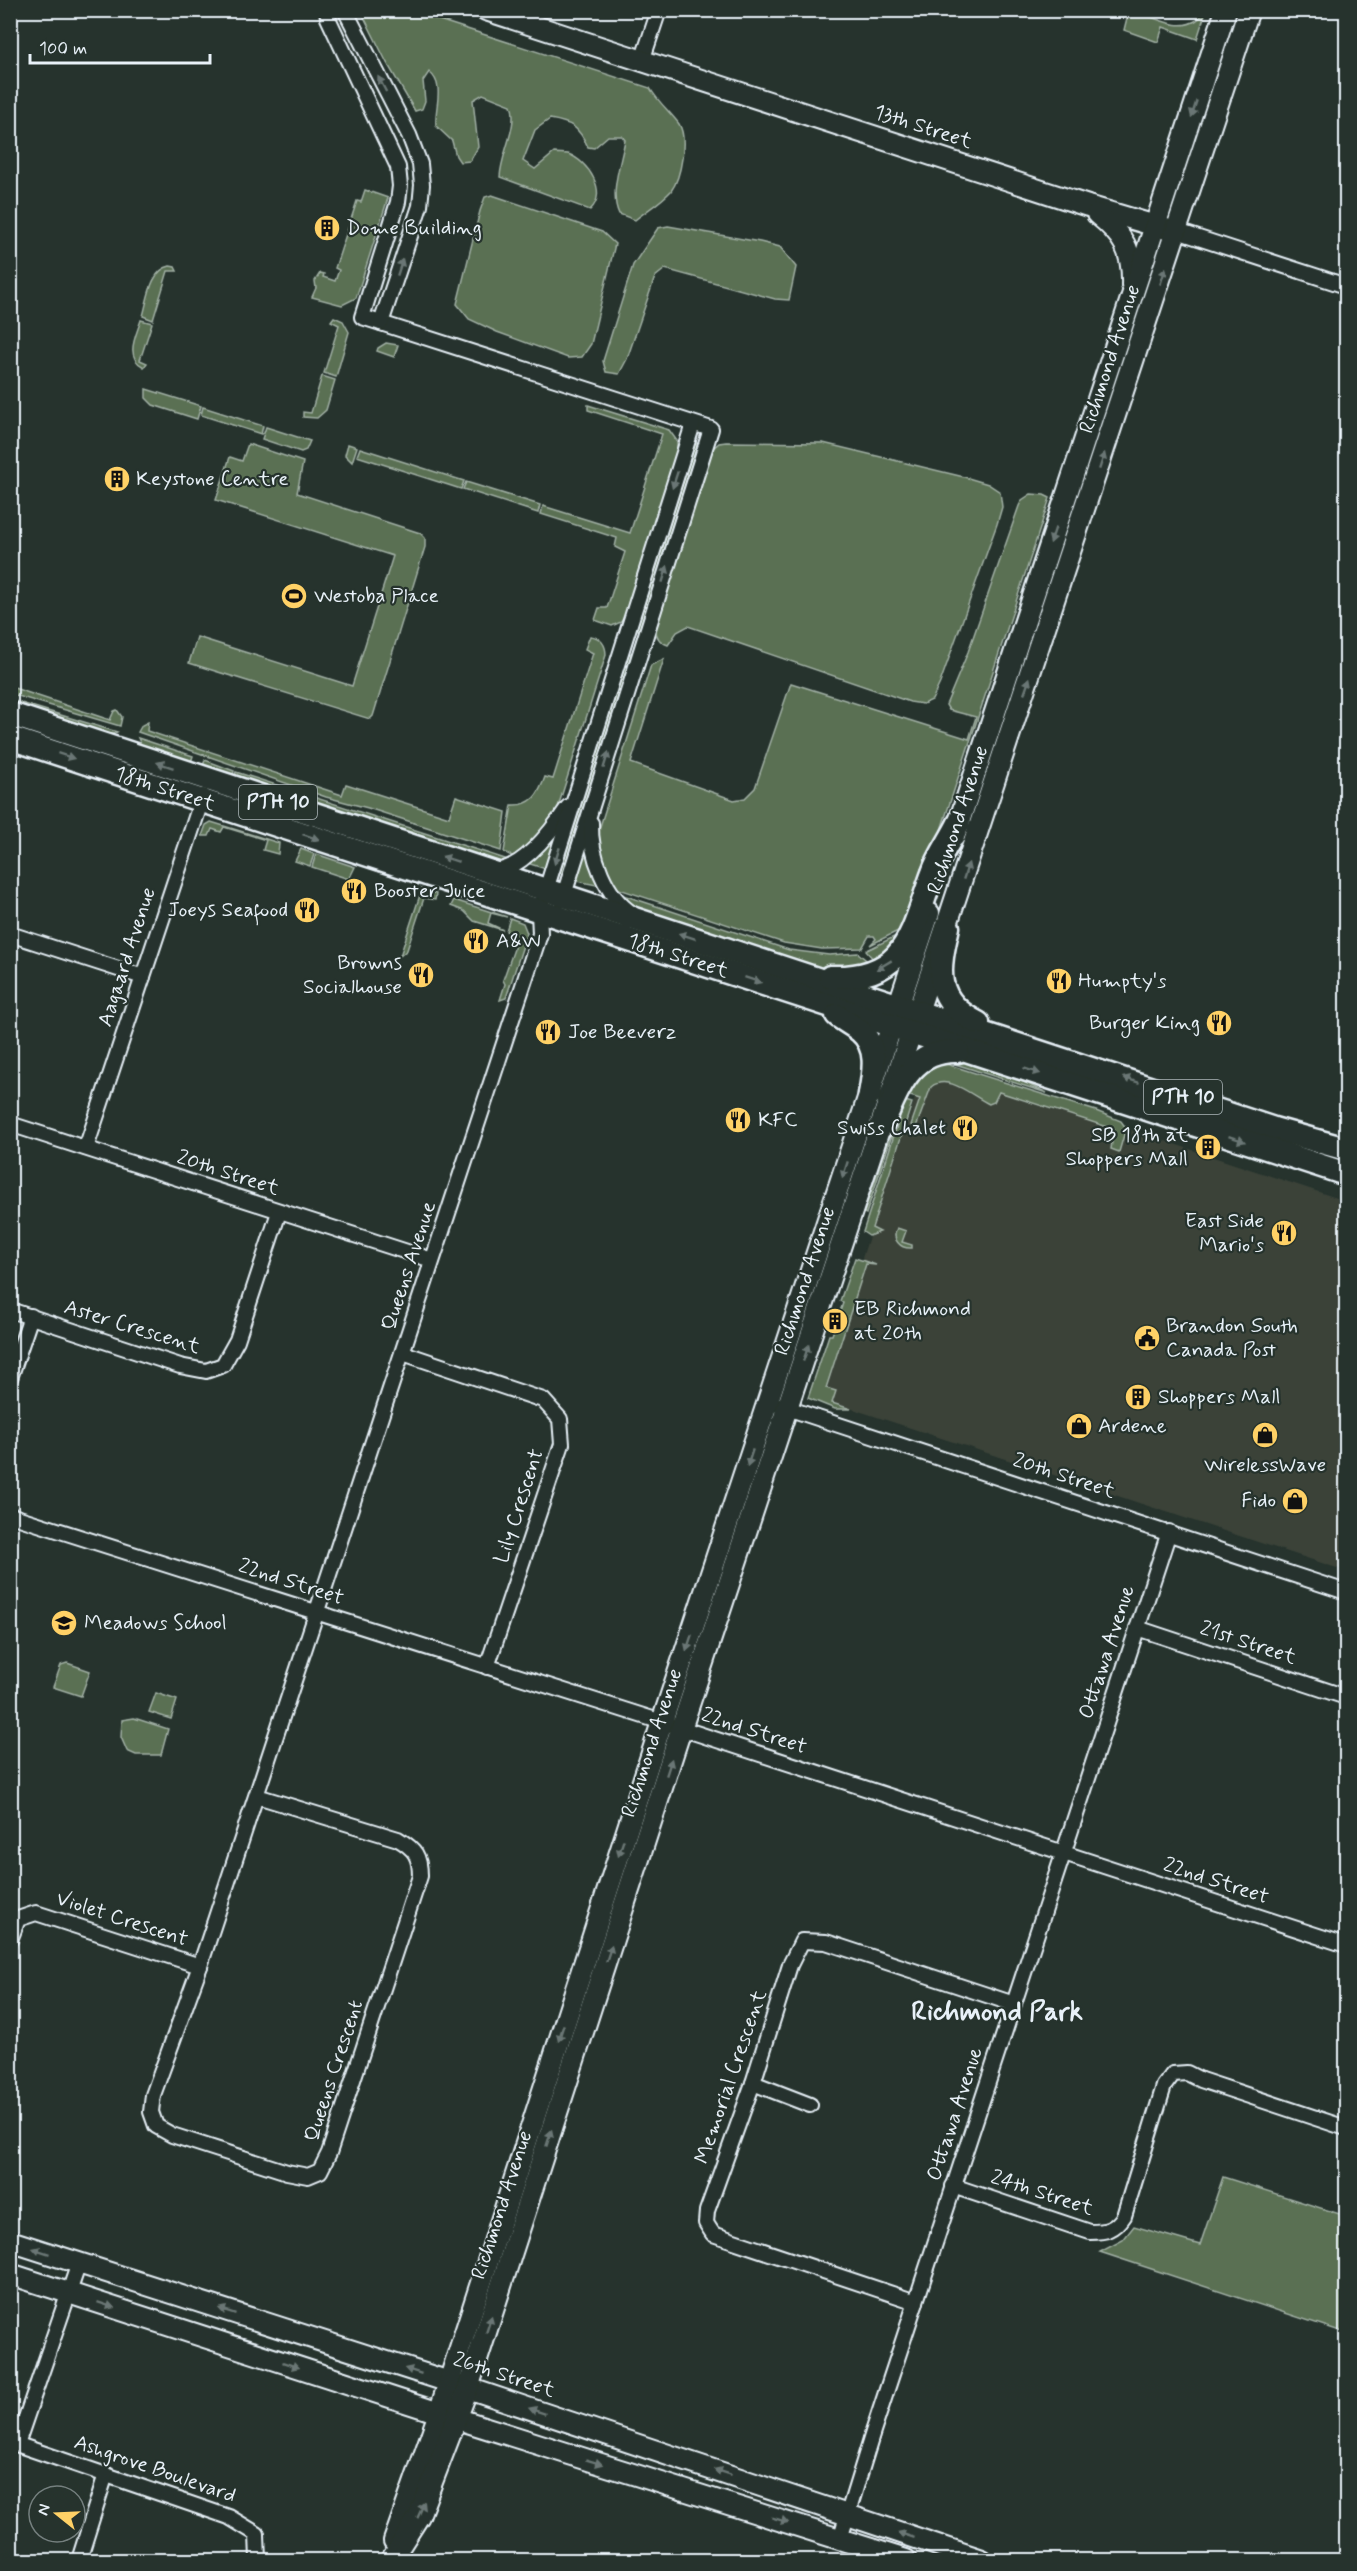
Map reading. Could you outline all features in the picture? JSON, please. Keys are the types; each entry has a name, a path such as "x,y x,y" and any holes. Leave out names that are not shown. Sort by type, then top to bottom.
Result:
{"main road":[{"name":"13th Street","path":"486,10 1088,206 1177,231"},
{"name":"Richmond Avenue","path":"389,2560 419,2516 458,2420 681,1729 881,1128 906,1019 959,823 1226,10"},
{"name":"Richmond Avenue","path":"389,2560 439,2413 662,1722 870,1094 948,927 1250,10"},
{"path":"1088,206 1116,229 1126,244 1132,268 1131,301"},
{"name":"18th Street","path":"10,714 206,790 551,904 812,1000 1019,1044 1274,1129 1347,1149"},
{"name":"18th Street","path":"10,738 206,790 479,868 551,904 659,927 803,973 906,1019 976,1054 1347,1174"},
{"path":"803,973 831,977 859,976 895,959 909,940 936,863 959,823"},
{"path":"948,927 940,973 941,983 948,999 964,1016 1019,1044"},
{"path":"812,1000 859,1030 868,1040 874,1057 870,1094"},
{"path":"881,1128 903,1082 922,1059 943,1051 976,1054"},
{"name":"26th Street","path":"10,2241 468,2388 982,2560"},
{"path":"10,2274 458,2420 906,2560"}],"street":[{"path":"327,10 328,18 392,151 399,177 398,202 362,317 711,429 596,795 551,904"},
{"path":"345,10 409,135 420,164 422,185 420,206 381,323"},
{"path":"642,61 659,10"},
{"name":"13th Street","path":"1177,231 1347,286"},
{"path":"551,904 577,792 693,424"},
{"path":"1066,492 1089,500"},
{"name":"Aagaard Avenue","path":"86,1148 206,790"},
{"path":"479,868 501,871 524,857 550,832 577,792"},
{"path":"596,795 591,825 592,842 606,882 628,911 659,927"},
{"name":"Queens Avenue","path":"318,1612 551,904"},
{"path":"10,934 143,977"},
{"name":"20th Street","path":"10,1124 432,1260"},
{"name":"Aster Crescent","path":"10,1310 180,1366 206,1371 223,1365 237,1340 279,1212"},
{"path":"10,1378 31,1316"},
{"name":"Lily Crescent","path":"403,1353 543,1400 560,1419 562,1444 488,1667"},
{"name":"20th Street","path":"769,1402 1347,1592"},
{"name":"22nd Street","path":"10,1515 662,1722 1347,1945"},
{"name":"Ottawa Avenue","path":"840,2539 953,2186 1169,1532"},
{"name":"Queens Crescent","path":"257,1796 398,1839 413,1848 420,1861 420,1876 329,2153 320,2171 308,2176 287,2172 172,2135 156,2126 151,2112 153,2095 200,1966 318,1612"},
{"name":"21st Street","path":"1137,1628 1347,1697"},
{"name":"Violet Crescent","path":"10,1940 18,1919 36,1913 200,1966"},
{"name":"Memorial Crescent","path":"916,2302 713,2234 706,2223 707,2211 753,2083 790,1965 802,1941 826,1942 1014,2004"},
{"name":"24th Street","path":"953,2186 1090,2232 1102,2232 1118,2225 1124,2216 1164,2086 1173,2074 1187,2073 1201,2080 1347,2128"},
{"path":"753,2083 810,2104"},
{"path":"14,2443 79,2263"},
{"name":"Ashgrove Boulevard","path":"14,2443 229,2517 246,2525 257,2534 258,2560"},
{"path":"79,2560 106,2474"}],"shaded area":[{"name":"Shoppers Mall","path":"942,1067 1346,1201 1346,1571 816,1397 922,1077"}],"green space":[{"path":"361,11 411,11 650,88 682,130 682,158 675,185 663,199 635,220 619,214 615,187 625,140 622,136 608,136 594,148 588,147 574,127 550,119 535,130 523,161 535,169 554,153 568,154 583,163 594,178 597,187 595,203 590,210 500,177 513,113 511,105 483,94 473,100 478,147 470,161 460,162 452,141 436,126 438,90 434,77 429,72 423,81 425,101 422,109 415,111 387,63"},
{"path":"1120,11 1139,13 1178,25 1197,20 1206,11 1197,39 1163,27 1158,42 1124,30 1128,14"},
{"path":"365,190 388,198 356,298 342,305 312,297 316,288 315,281 320,273 324,274 323,277 335,281 339,270 335,268 357,201 361,202"},
{"path":"492,195 602,232 615,244 591,344 582,357 568,358 497,332 469,319 457,304 480,211 485,197"},
{"path":"668,226 780,247 796,267 789,300 775,299 665,269 655,277 627,359 619,374 606,372 603,361 633,265 658,228"},
{"path":"170,266 175,267 177,271 168,271 153,320 143,316 154,279 158,273"},
{"path":"334,317 343,321 349,332 336,377 324,373 339,325 331,321"},
{"path":"141,320 152,323 140,360 147,363 144,367 134,358 133,352 134,339"},
{"path":"386,343 398,345 394,357 377,351"},
{"path":"322,376 335,380 326,410 317,418 303,417 303,412 311,413"},
{"path":"146,389 201,406 197,419 153,405 146,398"},
{"path":"588,405 669,430 677,441 677,452 626,614 621,622 612,626 595,620 599,608 607,608 625,552 615,547 617,538 541,514 543,506 630,533 662,434 588,410"},
{"path":"203,407 263,426 261,434 201,415"},
{"path":"266,427 310,441 306,450 301,452 262,439"},
{"path":"696,442 698,447 641,628 638,630 636,627 693,443"},
{"path":"719,443 823,443 968,478 988,484 1000,492 1002,507 997,524 932,700 923,704 910,702 688,626 677,632 668,645 660,640 656,626 711,450"},
{"path":"248,444 303,462 297,493 420,533 425,538 425,547 373,716 370,719 189,663 197,637 352,686 393,556 216,500 230,457 242,461"},
{"path":"348,444 357,447 352,462 345,455"},
{"path":"360,448 464,481 461,489 357,456"},
{"path":"466,482 540,505 538,513 463,489"},
{"path":"1031,494 1050,498 917,903 902,929 870,945 876,939 874,936 869,936 862,948 822,949 784,943 616,888 608,874 597,836 651,665 664,659 631,763 734,800 745,798 755,788 791,683 969,739 976,717 949,710 946,705 968,652 1019,506 1022,500"},
{"path":"1052,502 1055,504 947,833 938,850"},
{"path":"590,636 602,642 606,655 558,807 549,824 529,846 514,857 504,852 512,805 530,801 537,794 545,777 553,779 593,653 585,649"},
{"path":"631,653 632,656 564,874 559,873 627,655"},
{"path":"11,687 110,720 114,711 117,710 122,717 120,726 11,694"},
{"path":"11,700 117,732 109,736 11,707"},
{"path":"148,722 147,731 342,795 346,784 449,817 456,796 506,812 501,851 368,808 326,797 138,732 142,725"},
{"path":"138,738 193,756 190,765 142,747"},
{"path":"205,760 234,771 232,779 202,769"},
{"path":"236,772 508,860 498,865 234,780"},
{"path":"211,822 279,843 278,854 263,850 266,840 224,827 221,832 212,829 209,836 202,836 206,825"},
{"path":"557,833 546,869 527,863"},
{"path":"586,848 589,848 602,886 576,881"},
{"path":"301,849 314,854 310,866 295,861"},
{"path":"316,854 355,867 349,879 312,867"},
{"path":"422,889 436,894 435,900 424,898 407,950 400,956"},
{"path":"623,895 789,950 829,955 858,953 872,965 815,968 646,913 628,902"},
{"path":"454,900 507,917 491,913 488,923 503,930 474,921 464,911 451,906"},
{"path":"510,918 523,923 527,933 506,998 500,1000 505,984 503,980 514,949 513,936 506,931"},
{"path":"898,935 877,963 866,951 867,950"},
{"path":"959,1058 987,1065 1047,1093 946,1061"},
{"path":"940,1062 1121,1121 1126,1128 1119,1152 1111,1149 1114,1129 999,1092 994,1102 989,1104 960,1087 945,1083 938,1083 931,1087 916,1127 911,1125 920,1099 907,1095 916,1076"},
{"path":"905,1101 912,1103 872,1228 880,1232 869,1236 863,1232"},
{"path":"898,1112 898,1117 866,1214 864,1213"},
{"path":"897,1228 906,1231 902,1242 912,1245 912,1248 900,1245 895,1236"},
{"path":"855,1258 876,1265 866,1264 826,1388 836,1391 832,1403 851,1409 835,1409 808,1398 829,1335 832,1335 843,1303 840,1301"},
{"path":"67,1663 90,1671 81,1696 53,1687 61,1665"},
{"path":"156,1693 177,1700 171,1719 149,1712"},
{"path":"134,1718 168,1729 161,1755 136,1755 127,1751 121,1737 122,1720"},
{"path":"1223,2177 1346,2216 1346,2333 1100,2252 1123,2240 1134,2226 1200,2245"}],"place":[{"name":"Dome Building","path":"327,228"},
{"name":"Keystone Centre","path":"117,479"},
{"name":"Westoba Place","path":"294,596"},
{"name":"Booster Juice","path":"354,891"},
{"name":"Joeys Seafood","path":"307,910"},
{"name":"A&W","path":"476,941"},
{"name":"Browns Socialhouse","path":"421,975"},
{"name":"Humpty's","path":"1059,981"},
{"name":"Burger King","path":"1219,1023"},
{"name":"Joe Beeverz","path":"548,1032"},
{"name":"KFC","path":"738,1120"},
{"name":"Swiss Chalet","path":"965,1128"},
{"name":"SB 18th at Shoppers Mall","path":"1208,1147"},
{"name":"East Side Mario's","path":"1284,1233"},
{"name":"EB Richmond at 20th","path":"835,1321"},
{"name":"Brandon South Canada Post","path":"1147,1338"},
{"name":"Shoppers Mall","path":"1138,1397"},
{"name":"Ardene","path":"1079,1426"},
{"name":"WirelessWave","path":"1265,1435"},
{"name":"Fido","path":"1295,1501"},
{"name":"Meadows School","path":"64,1623"}],"district":[{"name":"Richmond Park","path":"997,2012"}]}
